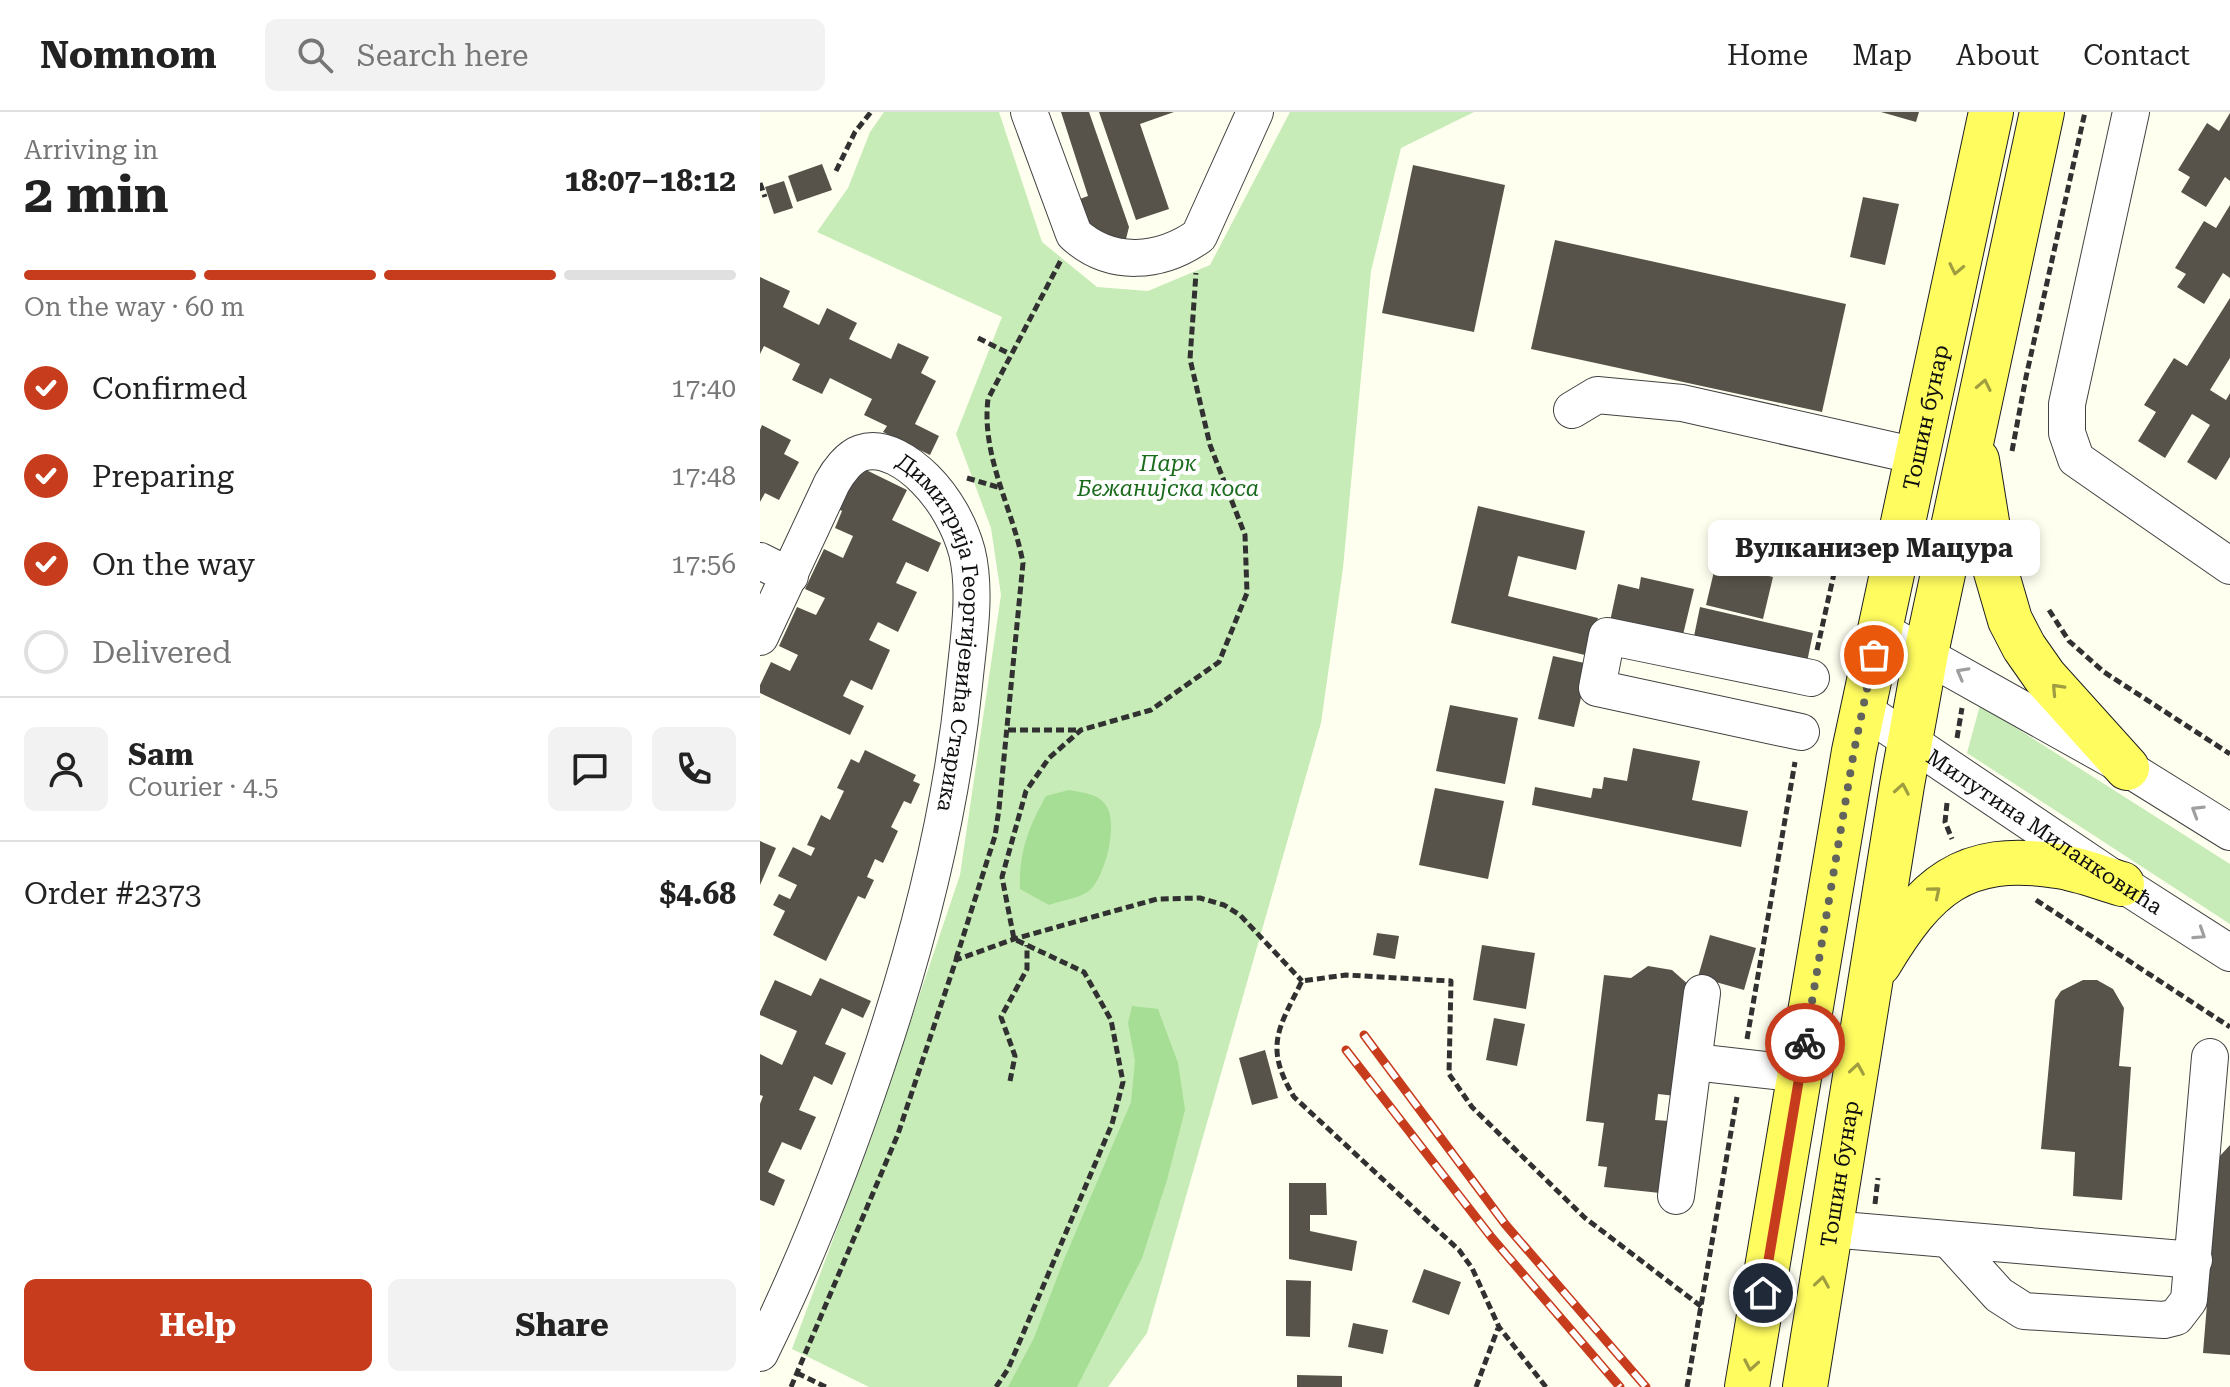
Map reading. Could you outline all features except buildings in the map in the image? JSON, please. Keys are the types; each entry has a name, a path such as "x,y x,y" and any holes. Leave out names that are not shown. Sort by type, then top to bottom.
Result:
{"main road":[{"name":"Тошин бунар","path":"1747,1387 1862,709 1991,112"},
{"name":"Тошин бунар","path":"1805,1387 1851,1231 1872,976 1910,740 2042,112"},
{"path":"1973,436 1994,565 2005,609 2024,647 2045,677 2127,768"},
{"path":"1872,976 1907,920 1933,891 1967,871 1992,864 2031,863 2060,866 2122,884"}],"street":[{"path":"1029,112 1074,234 1085,244 1105,253 1122,258 1145,259 1183,247 1199,236 1255,112"},
{"path":"2131,112 2067,404 2067,433 2076,459 2228,560"},
{"path":"1572,410 1597,395 1682,403 1917,456"},
{"name":"Димитрија Георгијевића Старика","path":"765,1330 843,1165 919,934 961,717 970,580 968,555 961,532 930,485 909,464 882,453 864,452 857,455 838,474 775,568"},
{"path":"760,637 775,568"},
{"path":"1879,629 2127,768 2230,832"},
{"path":"1801,732 1597,688 1607,636 1811,678"},
{"name":"Милутина Миланковића","path":"1862,709 2230,953"},
{"path":"1676,1196 1702,993"},
{"path":"1950,1241 1999,1295 2024,1311 2149,1319 2176,1317 2189,1300 2210,1057"},
{"path":"1694,1062 1800,1074"},
{"path":"1851,1231 2194,1260"}],"path":[{"path":"836,171 855,132 871,112"},
{"path":"2011,456 2085,112"},
{"path":"760,183 765,197"},
{"path":"791,1387 898,1134 995,836 1023,563 1019,537 1001,488 988,436 988,399 1074,234"},
{"path":"1008,730 1081,730 1151,710 1219,662 1247,593 1245,535 1210,445 1190,359 1199,236"},
{"path":"978,338 1010,354"},
{"path":"1811,678 1841,542 1854,549"},
{"path":"2043,602 2069,641 2104,672 2230,754"},
{"path":"1945,822 1967,676"},
{"path":"1014,939 1002,877 1026,791 1049,758 1081,730"},
{"path":"1687,1387 1801,732"},
{"path":"2032,897 2230,1027"},
{"path":"956,960 1014,939 1157,899 1200,898 1224,905 1240,915 1302,981"},
{"path":"996,1387 1008,1369 1106,1139 1123,1082 1111,1020 1084,972 1014,939"},
{"path":"1010,1081 1015,1056 1001,1017 1027,969 1027,945"},
{"path":"1302,981 1346,975 1451,981 1449,1074 1472,1107 1585,1218 1702,1307"},
{"path":"1302,981 1282,1020 1276,1046 1281,1075 1294,1097 1459,1250 1472,1268 1499,1327 1546,1387"},
{"path":"1851,1231 1879,1172"},
{"path":"1476,1387 1499,1327"},
{"path":"797,1373 826,1387"}],"green space":[{"name":"Парк Бежанијска коса","path":"884,112 999,112 1042,242 1097,287 1148,291 1210,265 1290,112 1474,112 1401,148 1371,271 1343,568 1321,723 1147,1333 1108,1387 869,1387 792,1349 874,1130 960,875 1001,595 991,528 956,434 1002,317 817,232 848,188 870,132"},
{"path":"1980,705 2230,864 2230,924 1967,753"},
{"path":"1069,790 1095,796 1104,802 1111,826 1108,850 1101,874 1090,890 1049,905 1020,889 1023,852 1046,796"},
{"path":"1132,1006 1158,1009 1178,1063 1185,1110 1142,1258 1077,1387 1008,1387 1034,1338 1131,1102 1135,1061 1128,1023"}],"railway":[{"path":"1364,1035 1505,1224 1646,1387"},
{"path":"1346,1050 1492,1238 1620,1387"}],"way so far":[{"path":"1805,1043 1854,751 1874,655"}],"place":[{"name":"Вулканизер Мацура","path":"1874,655"}],"route":[{"path":"1763,1293 1805,1043"}]}
